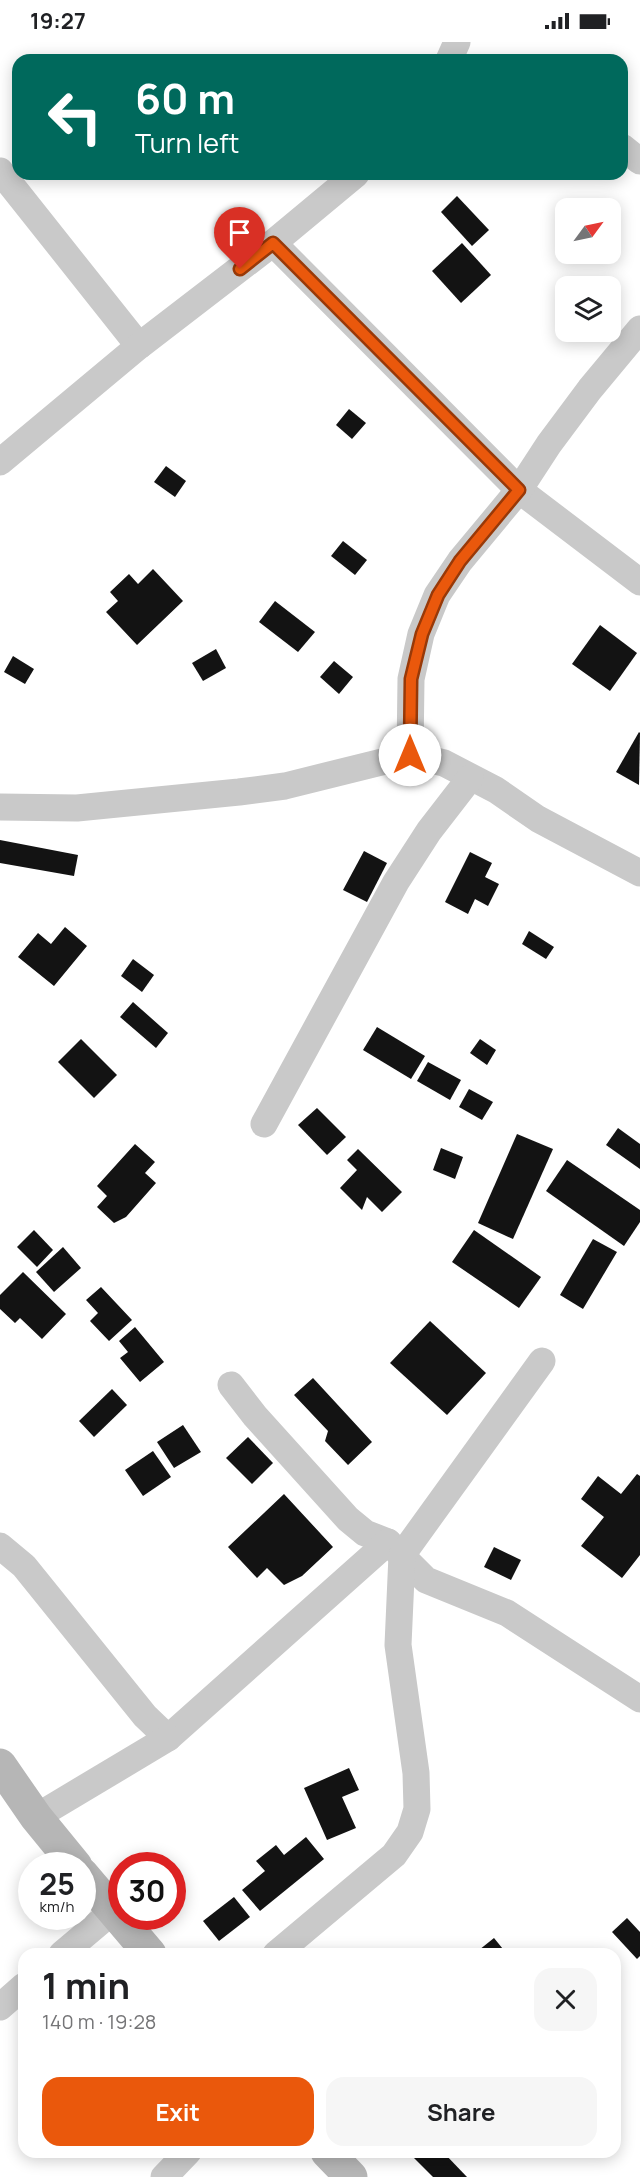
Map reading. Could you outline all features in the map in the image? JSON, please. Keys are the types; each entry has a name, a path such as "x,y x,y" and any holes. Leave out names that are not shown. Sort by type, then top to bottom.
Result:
{"street":[{"path":"628,152 640,161"},
{"path":"0,171 139,346"},
{"path":"0,462 139,346 273,243 349,180"},
{"path":"273,243 519,490 640,582"},
{"path":"410,755 411,679 422,634 438,595 460,561 519,490 549,444 590,389 640,329"},
{"path":"0,807 77,808 239,792 285,786 410,755 444,764 496,790 538,819 640,873"},
{"path":"264,1124 396,882 429,831 470,778"},
{"path":"36,1817 168,1738 395,1549 542,1361"},
{"path":"231,1385 255,1416 348,1519 365,1533 395,1549 426,1580 507,1613 640,1699"},
{"path":"0,1546 24,1566 145,1716 168,1738"},
{"path":"283,1948 394,1855 410,1832 417,1809 416,1773 398,1645 395,1549"},
{"path":"0,1765 36,1817 65,1852"},
{"path":"96,1891 108,1905"},
{"path":"69,1948 108,1915"},
{"path":"129,1930 145,1948"},
{"path":"0,2007 18,1991"},
{"path":"164,2177 182,2158"},
{"path":"333,2158 351,2177"}],"building":[{"path":"457,196 489,230 472,246 441,212"},
{"path":"462,243 491,275 461,303 432,271"},
{"path":"349,409 366,423 352,439 336,425"},
{"path":"166,466 186,481 175,497 154,482"},
{"path":"343,541 367,560 355,575 331,556"},
{"path":"153,569 183,601 137,645 106,612 118,601 110,592 129,574 138,584"},
{"path":"275,601 315,632 298,652 259,622"},
{"path":"600,625 637,653 610,691 572,664"},
{"path":"216,649 226,668 203,681 192,663"},
{"path":"13,656 34,669 25,684 4,672"},
{"path":"334,661 353,677 339,694 320,677"},
{"path":"640,733 639,785 616,772"},
{"path":"0,840 78,855 74,876 0,863"},
{"path":"364,851 387,863 367,902 343,890"},
{"path":"470,852 492,863 485,877 499,884 488,906 475,899 468,914 445,902"},
{"path":"65,927 87,946 54,986 18,957 38,933 51,944"},
{"path":"529,931 554,947 546,959 522,944"},
{"path":"133,959 154,975 142,992 121,976"},
{"path":"133,1002 168,1033 156,1048 120,1017"},
{"path":"377,1027 425,1056 411,1079 363,1050"},
{"path":"81,1039 117,1075 94,1098 58,1062"},
{"path":"480,1039 496,1050 487,1065 470,1053"},
{"path":"428,1062 461,1080 450,1100 417,1081"},
{"path":"469,1089 493,1102 482,1120 459,1107"},
{"path":"317,1108 346,1137 327,1155 298,1125"},
{"path":"618,1128 640,1144 640,1169 606,1145"},
{"path":"517,1134 553,1149 513,1239 478,1223"},
{"path":"135,1144 155,1162 145,1173 156,1183 126,1217 114,1223 97,1207 107,1196 97,1186"},
{"path":"441,1148 463,1157 455,1179 433,1170"},
{"path":"358,1149 402,1192 382,1212 367,1197 362,1210 340,1188 357,1170 347,1160"},
{"path":"567,1160 640,1210 640,1222 624,1246 546,1191"},
{"path":"34,1230 53,1250 37,1267 17,1247"},
{"path":"474,1230 541,1277 519,1308 452,1262"},
{"path":"593,1239 617,1252 583,1309 560,1295"},
{"path":"63,1247 81,1268 54,1292 36,1272"},
{"path":"23,1272 66,1314 42,1339 20,1318 15,1323 0,1309 0,1295"},
{"path":"101,1287 132,1320 109,1341 90,1321 98,1313 86,1300"},
{"path":"430,1321 486,1373 447,1415 390,1363"},
{"path":"135,1327 164,1362 140,1382 120,1358 128,1352 119,1341"},
{"path":"313,1378 372,1442 348,1465 325,1441 328,1431 294,1395"},
{"path":"112,1389 127,1405 94,1437 79,1421"},
{"path":"183,1425 201,1452 174,1468 157,1442"},
{"path":"248,1437 273,1463 252,1484 226,1458"},
{"path":"153,1451 171,1477 143,1496 125,1470"},
{"path":"637,1474 640,1476 640,1555 622,1578 581,1546 604,1517 581,1499 598,1476 621,1494"},
{"path":"284,1494 333,1547 302,1576 284,1585 267,1568 257,1578 228,1547"},
{"path":"494,1547 521,1560 511,1580 484,1567"},
{"path":"349,1768 359,1790 342,1797 356,1828 327,1840 304,1788"},
{"path":"306,1837 324,1859 260,1911 242,1890 265,1871 256,1861 276,1845 284,1855"},
{"path":"234,1897 250,1917 219,1941 203,1921"},
{"path":"627,1918 640,1932 640,1956 637,1959 612,1932"},
{"path":"494,1938 502,1948 482,1948"},
{"path":"414,2158 449,2158 467,2177 433,2177"}],"route":[{"path":"240,269 273,243 519,490 460,561 438,595 422,634 411,679 410,755"}]}
